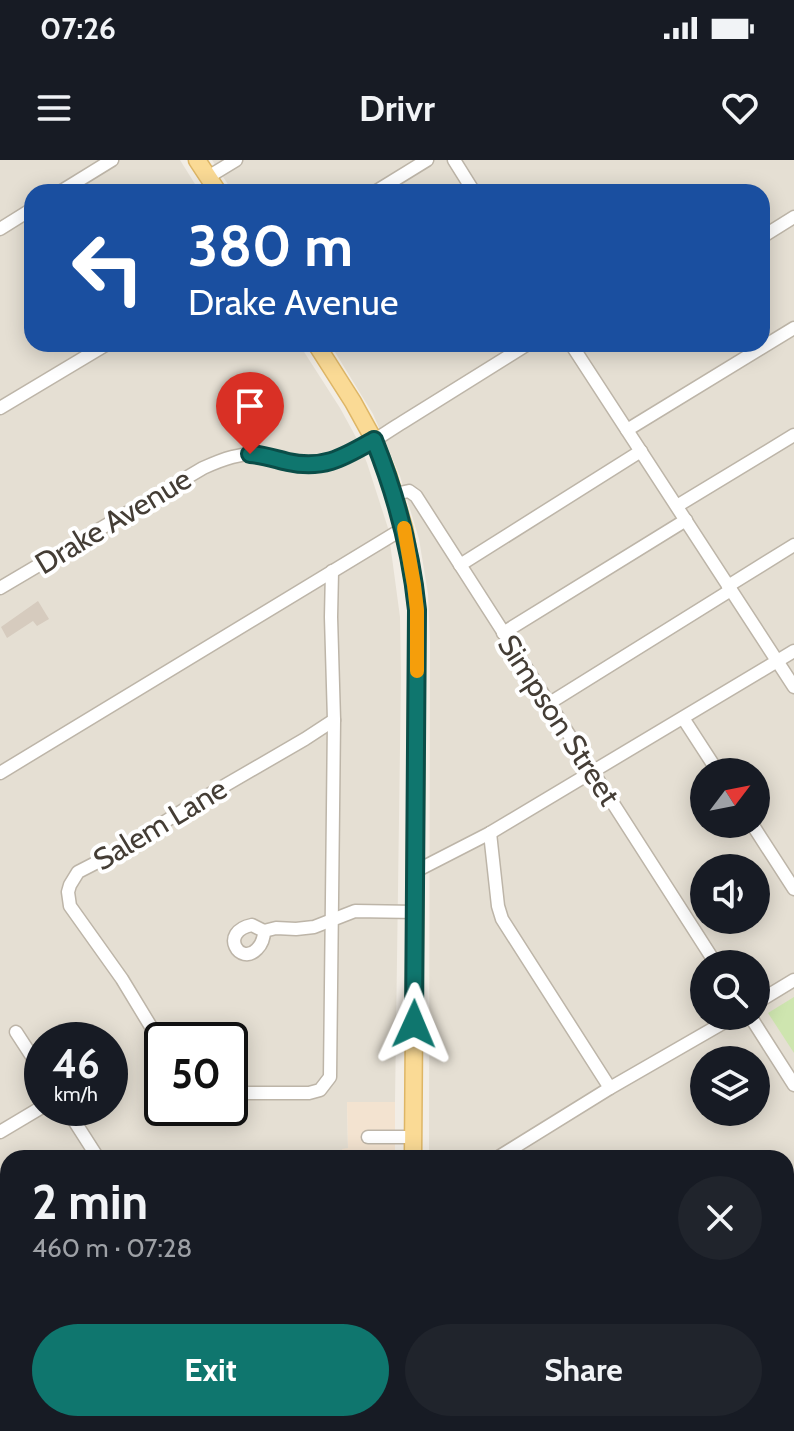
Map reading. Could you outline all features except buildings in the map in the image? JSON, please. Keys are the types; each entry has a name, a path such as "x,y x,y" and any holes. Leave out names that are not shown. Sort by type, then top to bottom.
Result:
{"main road":[{"path":"197,160 213,184"},
{"path":"321,352 374,440 395,494 404,528 417,610 413,1150"}],"street":[{"path":"73,184 112,160"},
{"path":"208,177 236,160"},
{"path":"388,184 427,160"},
{"path":"454,160 469,184"},
{"path":"0,229 24,214"},
{"path":"770,232 794,217"},
{"path":"770,343 794,328"},
{"path":"0,408 94,352"},
{"name":"Drake Avenue","path":"0,588 218,461 250,454 301,464 325,464 339,460 515,352"},
{"path":"581,352 627,430 794,687"},
{"path":"627,430 755,352"},
{"path":"677,506 794,435"},
{"path":"460,565 641,451"},
{"name":"Simpson Street","path":"395,494 409,491 416,496 707,950"},
{"path":"503,633 686,520"},
{"path":"0,773 404,528"},
{"path":"548,704 794,545"},
{"path":"248,1093 309,1093 320,1090 327,1083 330,1069 334,720 332,571"},
{"path":"416,871 490,833 794,651"},
{"path":"683,718 709,758"},
{"name":"Salem Lane","path":"148,1022 70,906 68,892 73,877 334,720"},
{"path":"490,833 502,919 610,1088"},
{"path":"761,838 794,889"},
{"path":"264,931 314,927 355,911 416,912"},
{"path":"770,995 794,980"},
{"path":"510,1150 711,1030"},
{"path":"760,1030 792,1077"},
{"path":"16,1032 24,1044"},
{"path":"0,1132 24,1118"},
{"path":"78,1126 93,1150"},
{"path":"368,1137 413,1137"}],"shaded area":[{"path":"0,160 180,160 195,184 24,184 24,352 304,352 340,408 367,463 388,528 400,617 395,1102 347,1102 347,1150 0,1150"},
{"path":"212,160 794,160 794,1150 429,1150 428,594 419,539 400,476 373,414 335,352 770,352 770,184 228,184"},
{"path":"347,1102 395,1102 395,1150 342,1150 348,1148"}],"green space":[{"path":"794,997 794,1053 770,1016 770,1012"}],"slow traffic":[{"path":"404,528 417,610 417,671"}],"route":[{"path":"250,454 301,464 325,464 339,460 374,440 395,494 404,528 417,610 414,1024"}]}
